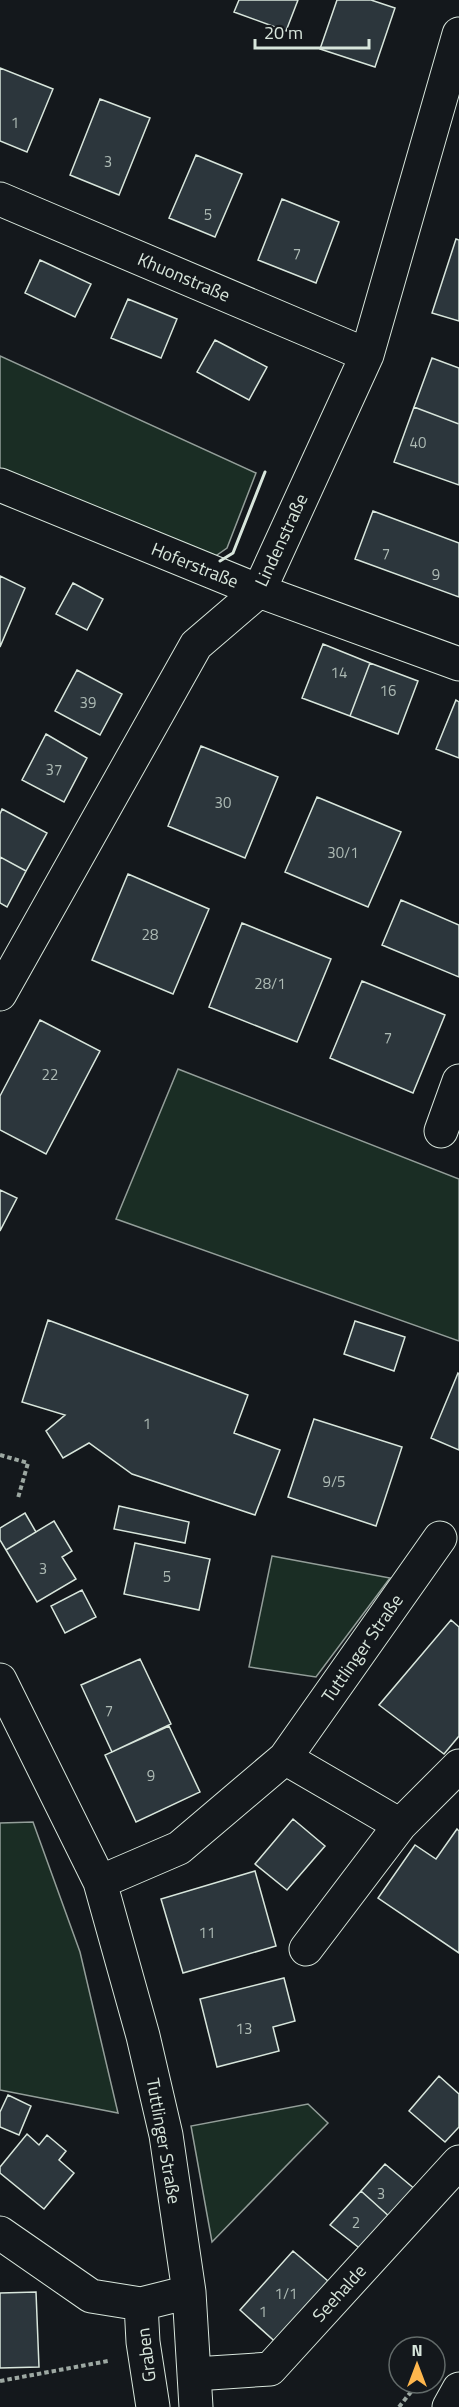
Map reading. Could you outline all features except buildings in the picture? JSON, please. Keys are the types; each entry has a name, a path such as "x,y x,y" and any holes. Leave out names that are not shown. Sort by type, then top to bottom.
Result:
{"street":[{"name":"Lindenstraße","path":"0,994 196,645 259,591 367,355 459,34"},
{"name":"Khuonstraße","path":"0,199 367,355"},
{"name":"Hoferstraße","path":"0,485 259,591 459,664"},
{"path":"441,1131 459,1080"},
{"name":"Tuttlinger Straße","path":"100,1882 179,1848 285,1758 440,1538"},
{"name":"Tuttlinger Straße","path":"0,1680 100,1882 143,2036 166,2135 189,2292 196,2407"},
{"path":"285,1758 400,1825"},
{"path":"306,1949 400,1825 459,1766"},
{"name":"Seehalde","path":"195,2374 270,2369 459,2162"},
{"path":"0,2233 91,2296 141,2304 189,2292"},
{"name":"Graben","path":"141,2304 143,2342 153,2407"},
{"path":"449,2407 459,2390"}],"path":[{"path":"0,1455 27,1463 18,1498"},
{"path":"0,2381 112,2360 143,2342"},
{"path":"399,2407 408,2395"}],"green space":[{"path":"0,356 256,473 227,548 207,562 0,482"},
{"path":"178,1069 459,1179 459,1341 116,1219"},
{"path":"272,1556 390,1578 316,1677 249,1667"},
{"path":"33,1822 80,1952 118,2113 0,2090 0,1823"},
{"path":"308,2104 328,2123 212,2242 191,2126"}],"wall":[{"path":"220,561 233,553 265,472"}]}
